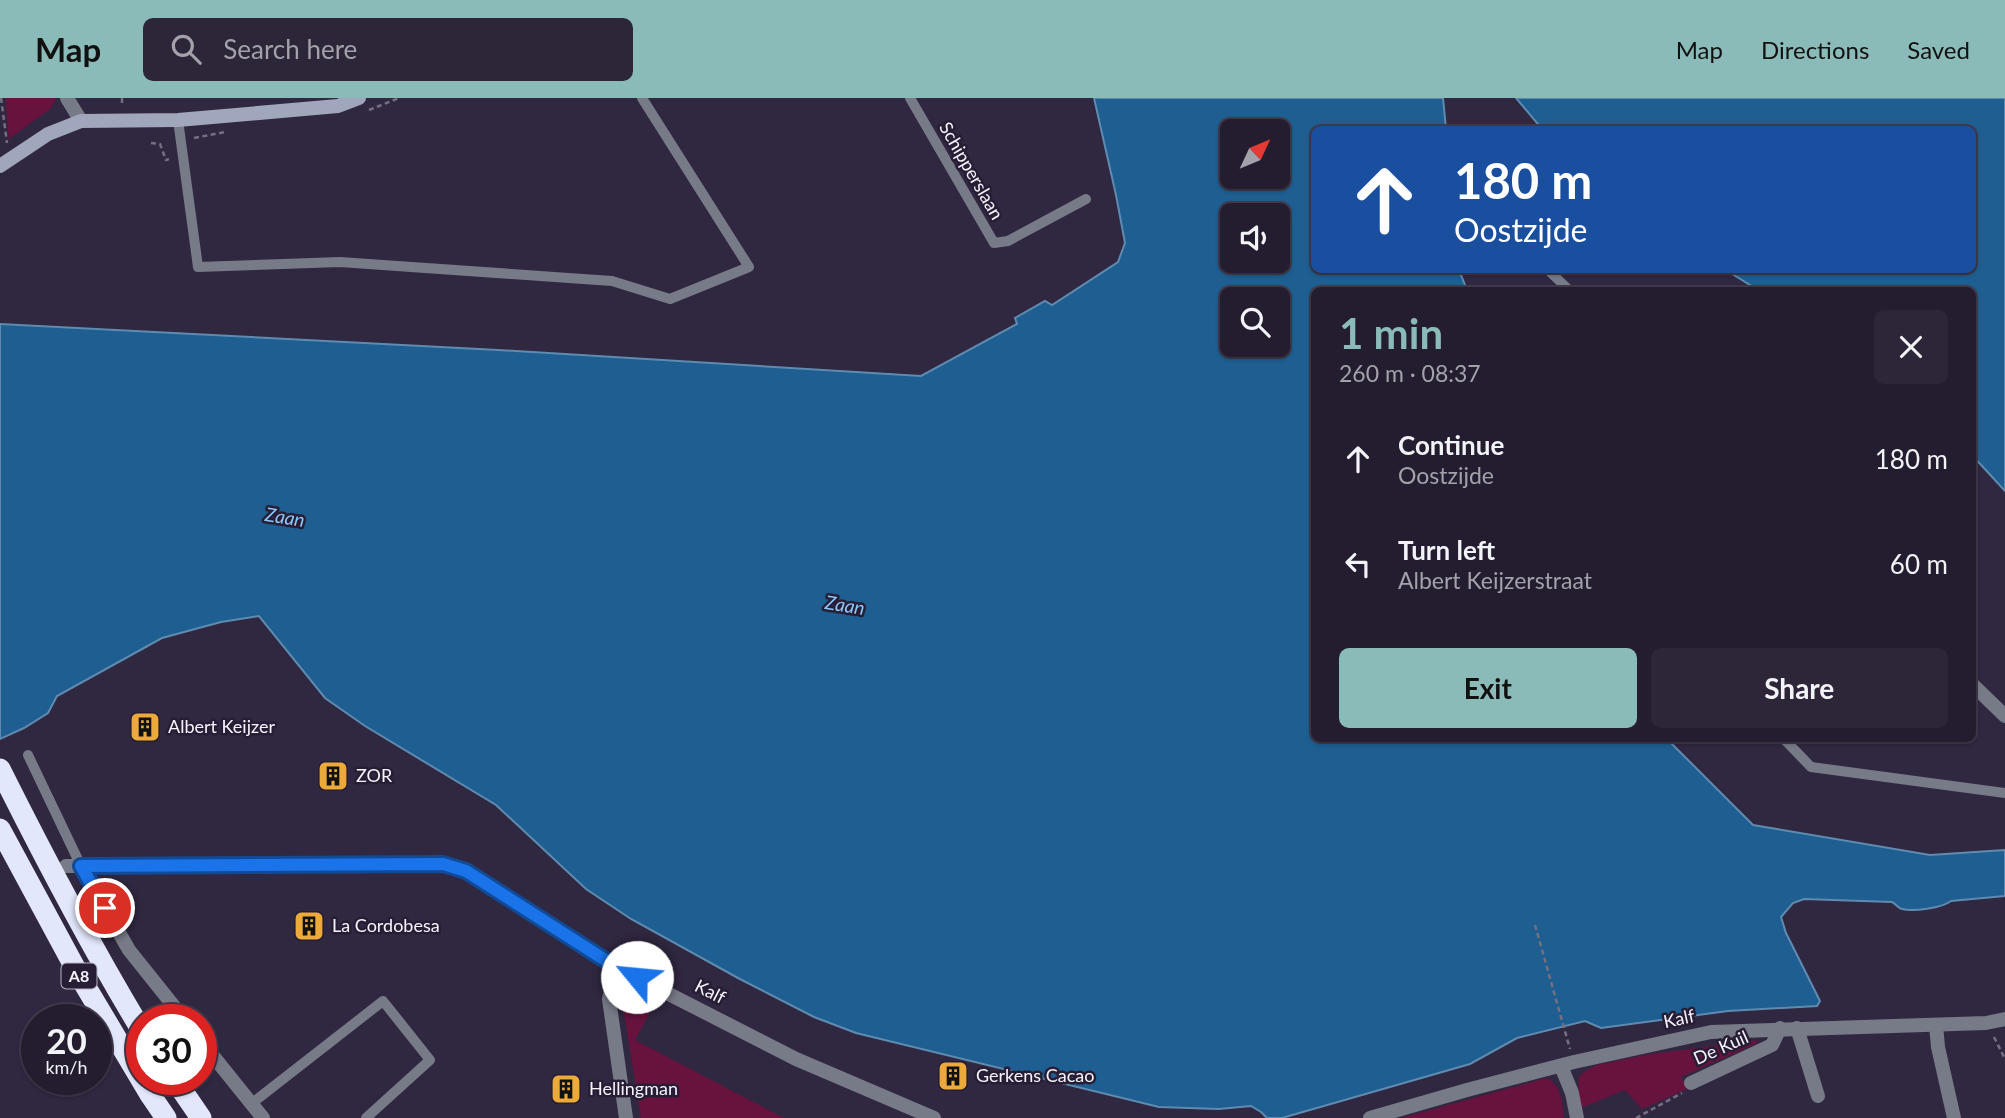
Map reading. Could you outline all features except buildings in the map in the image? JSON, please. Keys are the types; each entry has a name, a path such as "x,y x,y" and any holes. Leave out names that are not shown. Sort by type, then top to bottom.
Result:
{"highway":[{"name":"A8","path":"0,769 64,896 126,1005"},
{"name":"A8","path":"0,829 80,977 166,1118"},
{"path":"185,1095 201,1118"}],"street":[{"path":"67,98 81,121"},
{"path":"5,163 48,134 81,121 178,120 338,106 359,98"},
{"path":"1976,688 2005,716"},
{"name":"Kalf","path":"66,866 443,864 466,871 616,967 796,1059 934,1118"},
{"path":"81,866 129,950 172,1004"},
{"path":"616,967 610,999 626,1118"},
{"name":"Kalf","path":"1370,1118 1568,1064 1710,1032 1986,1023 2005,1018"},
{"path":"1936,1025 1938,1047 1954,1118"},
{"name":"De Kuil","path":"1691,1083 1772,1045 1780,1028"},
{"path":"1797,1028 1818,1096"},
{"path":"217,1061 263,1118"},
{"path":"1568,1064 1577,1118"}],"lane":[{"path":"178,120 198,267 340,262 612,281 670,299 749,267 642,98"},
{"name":"Schipperslaan","path":"910,98 994,243 1007,241 1086,199"},
{"path":"1551,273 1566,287"},
{"path":"1787,742 1811,767 2005,793"},
{"path":"28,754 81,866"},
{"path":"251,1104 383,1001 430,1060 366,1118"}],"path":[{"path":"1,98 5,163"},
{"path":"151,143 160,144 166,160 182,154"},
{"path":"1535,925 1568,1064"},
{"path":"1986,1023 2005,1059"},
{"name":"De Kuil","path":"1636,1118 1689,1090 1691,1083"}],"shaded area":[{"path":"5,98 56,99 50,109 9,139"},
{"path":"632,988 658,998 635,1040 784,1118 641,1118 623,1006 625,995"},
{"path":"1759,1040 1681,1077 1687,1089 1642,1109 1625,1090 1581,1108 1579,1076 1597,1065 1650,1054"},
{"path":"1547,1078 1556,1085 1562,1100 1564,1118 1401,1118"}],"water":[{"name":"Zaan","path":"1094,98 1443,98 1446,126 1311,126 1311,273 1460,273 1466,287 1311,287 1311,742 1670,742 1753,825 1930,855 2005,850 2005,896 1951,901 1913,910 1901,908 1892,902 1804,899 1793,903 1781,917 1786,933 1820,1001 1817,1006 1728,1011 1601,1028 1585,1021 1517,1038 1470,1064 1282,1118 1267,1118 1251,1106 1219,1109 1159,1107 856,1033 814,1017 631,919 586,889 496,805 365,726 325,698 259,616 221,622 162,638 57,696 48,713 0,739 0,324 498,350 921,376 1017,324 1015,318 1045,301 1052,305 1118,262 1125,243"},
{"path":"1516,98 2005,98 2005,491 1976,459 1976,287 1753,287 1731,273 1976,273 1976,126 1539,126"}],"place":[{"name":"Albert Keijzer","path":"145,727"},
{"name":"ZOR","path":"333,776"},
{"name":"La Cordobesa","path":"309,926"},
{"name":"Gerkens Cacao","path":"953,1076"},
{"name":"Hellingman","path":"566,1089"}],"route":[{"path":"105,908 81,866 443,864 466,871 616,967 637,977"}]}
